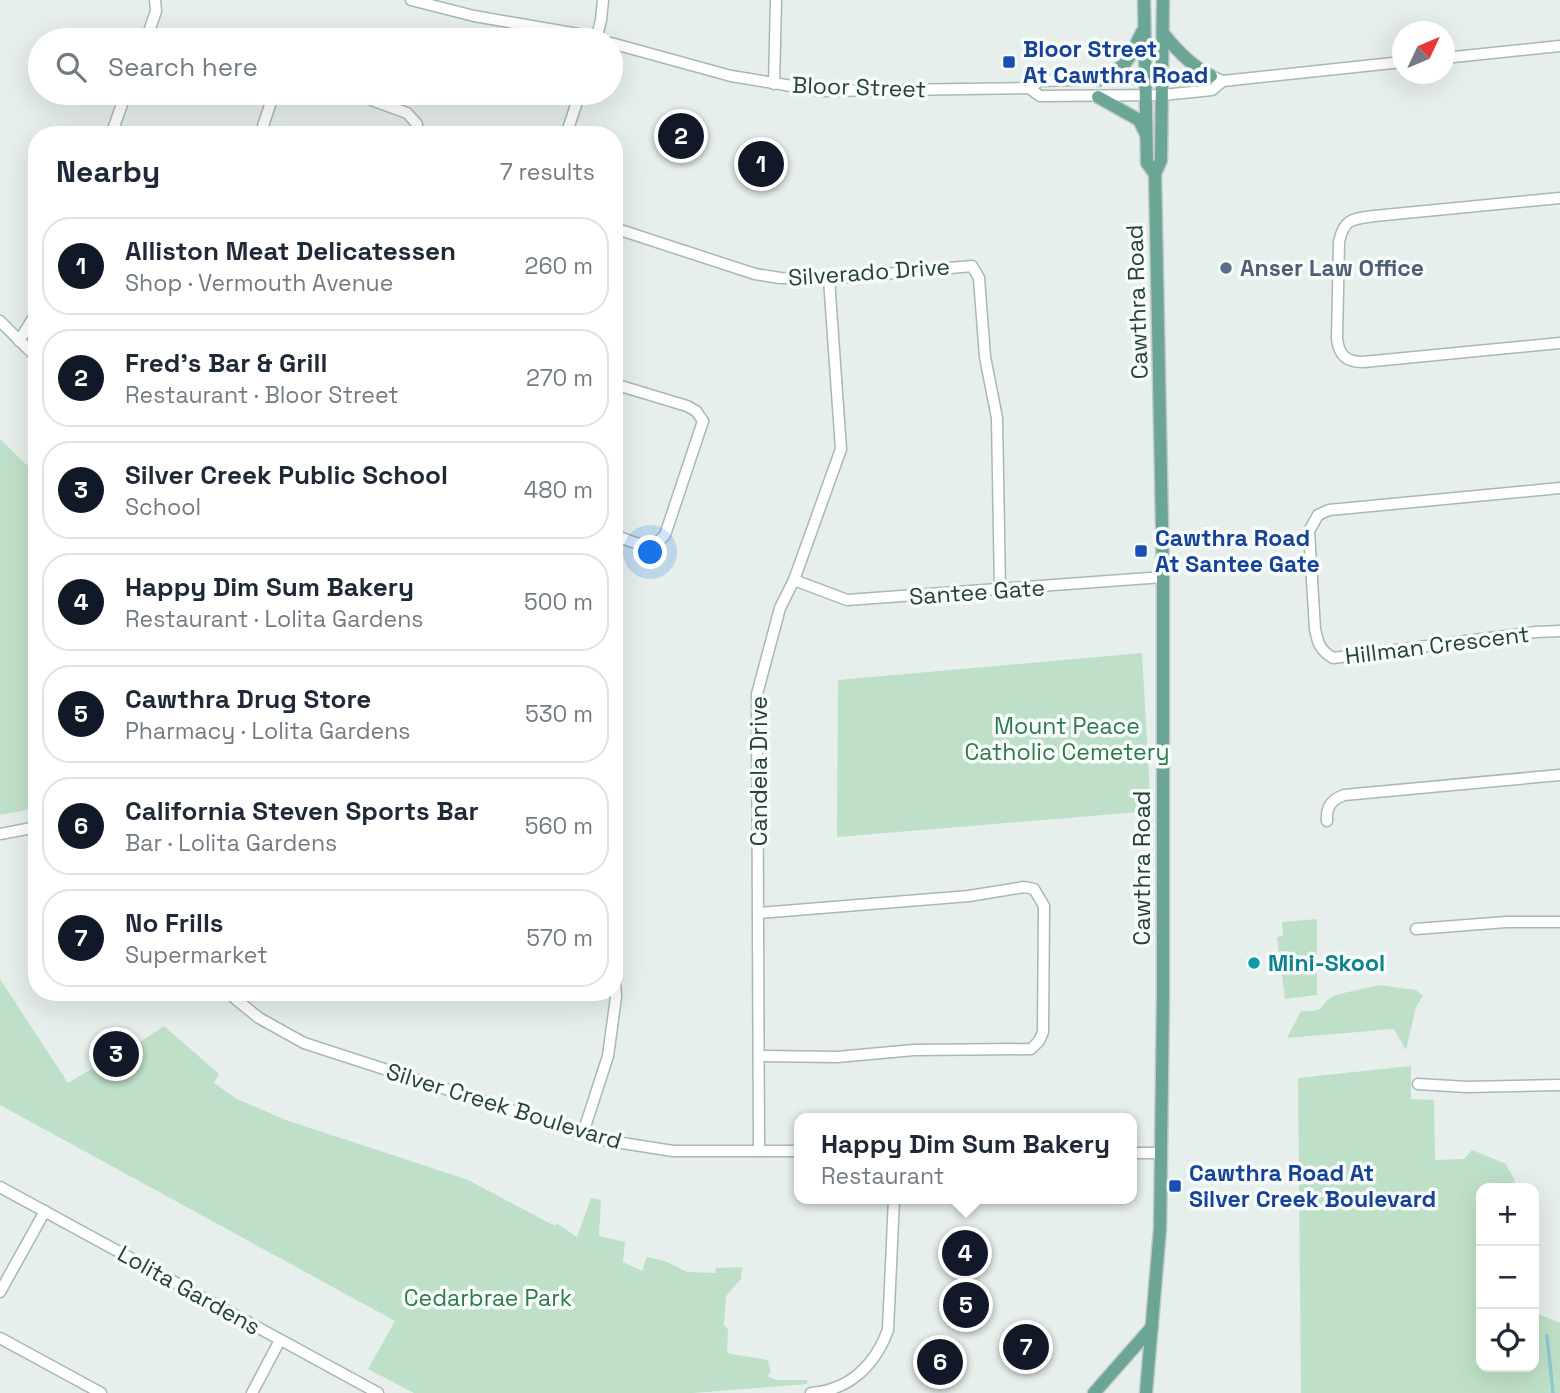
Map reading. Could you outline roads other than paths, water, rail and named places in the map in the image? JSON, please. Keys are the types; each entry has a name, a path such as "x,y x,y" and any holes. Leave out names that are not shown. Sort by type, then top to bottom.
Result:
{"main road":[{"name":"Cawthra Road","path":"1144,0 1147,163 1155,174"},
{"name":"Cawthra Road","path":"1146,1393 1160,1228 1163,998 1163,577 1155,174 1161,160 1163,0"},
{"path":"1100,80 1125,65 1134,53 1144,29"},
{"path":"1163,33 1177,51 1198,69 1217,79"},
{"path":"1097,97 1139,120 1146,134"},
{"path":"1094,1393 1152,1327"}],"street":[{"path":"150,28 156,11 156,0"},
{"path":"411,0 536,28"},
{"path":"599,28 603,0"},
{"path":"774,85 776,0"},
{"name":"Bloor Street","path":"623,46 731,76 822,91 1029,88 1040,81 1217,79 1392,63"},
{"path":"1455,57 1560,46"},
{"name":"Bloor Street","path":"1029,88 1040,96 1163,95 1212,90 1217,79"},
{"path":"114,126 122,105"},
{"path":"263,126 270,105"},
{"path":"385,105 407,113 417,126"},
{"path":"569,126 576,105"},
{"path":"1560,198 1353,219 1341,230 1339,242 1337,339 1338,351 1352,362 1560,343"},
{"name":"Silverado Drive","path":"623,231 755,274 780,278 830,279 972,266 979,278 985,357 997,418 1000,590"},
{"name":"Candela Drive","path":"759,1151 757,694 780,608 794,580 841,449 830,279"},
{"path":"0,321 28,350"},
{"path":"19,341 28,326"},
{"path":"623,387 687,406 696,411 702,421 666,535 658,543 649,546 623,538"},
{"name":"Hillman Crescent","path":"1560,488 1329,510 1318,514 1310,531 1315,629 1318,643 1324,652 1334,658 1560,631"},
{"name":"Santee Gate","path":"794,580 847,600 1163,577"},
{"path":"1327,821 1326,811 1329,805 1344,795 1560,775"},
{"path":"0,834 28,829"},
{"path":"759,913 969,896 1024,887 1034,890 1044,906 1043,1032 1031,1049 914,1050 837,1057 759,1056"},
{"path":"1416,929 1506,922 1560,922"},
{"name":"Silver Creek Boulevard","path":"238,1001 259,1018 304,1042 603,1140 673,1151 794,1151"},
{"path":"583,1133 608,1056 615,1001"},
{"path":"1418,1084 1467,1087 1560,1085"},
{"path":"1137,1153 1160,1153"},
{"name":"Lolita Gardens","path":"0,1187 378,1393"},
{"path":"811,1393 851,1381 872,1363 883,1343 888,1330 894,1204"},
{"path":"0,1292 46,1211"},
{"path":"0,1338 101,1393"},
{"path":"253,1393 280,1340"}],"waterway":[{"path":"1547,1336 1553,1393"}],"place":[{"name":"Bloor Street At Cawthra Road","path":"1009,62"},
{"name":"Fred's Bar & Grill","path":"681,136"},
{"name":"Alliston Meat Delicatessen","path":"761,164"},
{"name":"Anser Law Office","path":"1226,268"},
{"name":"Cawthra Road At Santee Gate","path":"1141,551"},
{"name":"Mini-Skool","path":"1254,963"},
{"name":"Silver Creek Public School","path":"116,1054"},
{"name":"Cawthra Road At Silver Creek Boulevard","path":"1175,1186"},
{"name":"Happy Dim Sum Bakery","path":"965,1253"},
{"name":"Cawthra Drug Store","path":"966,1305"},
{"name":"No Frills","path":"1026,1347"},
{"name":"California Steven Sports Bar","path":"940,1362"}],"park label":[{"name":"Mount Peace Catholic Cemetery","path":"1067,739"},
{"name":"Cedarbrae Park","path":"488,1298"}]}
